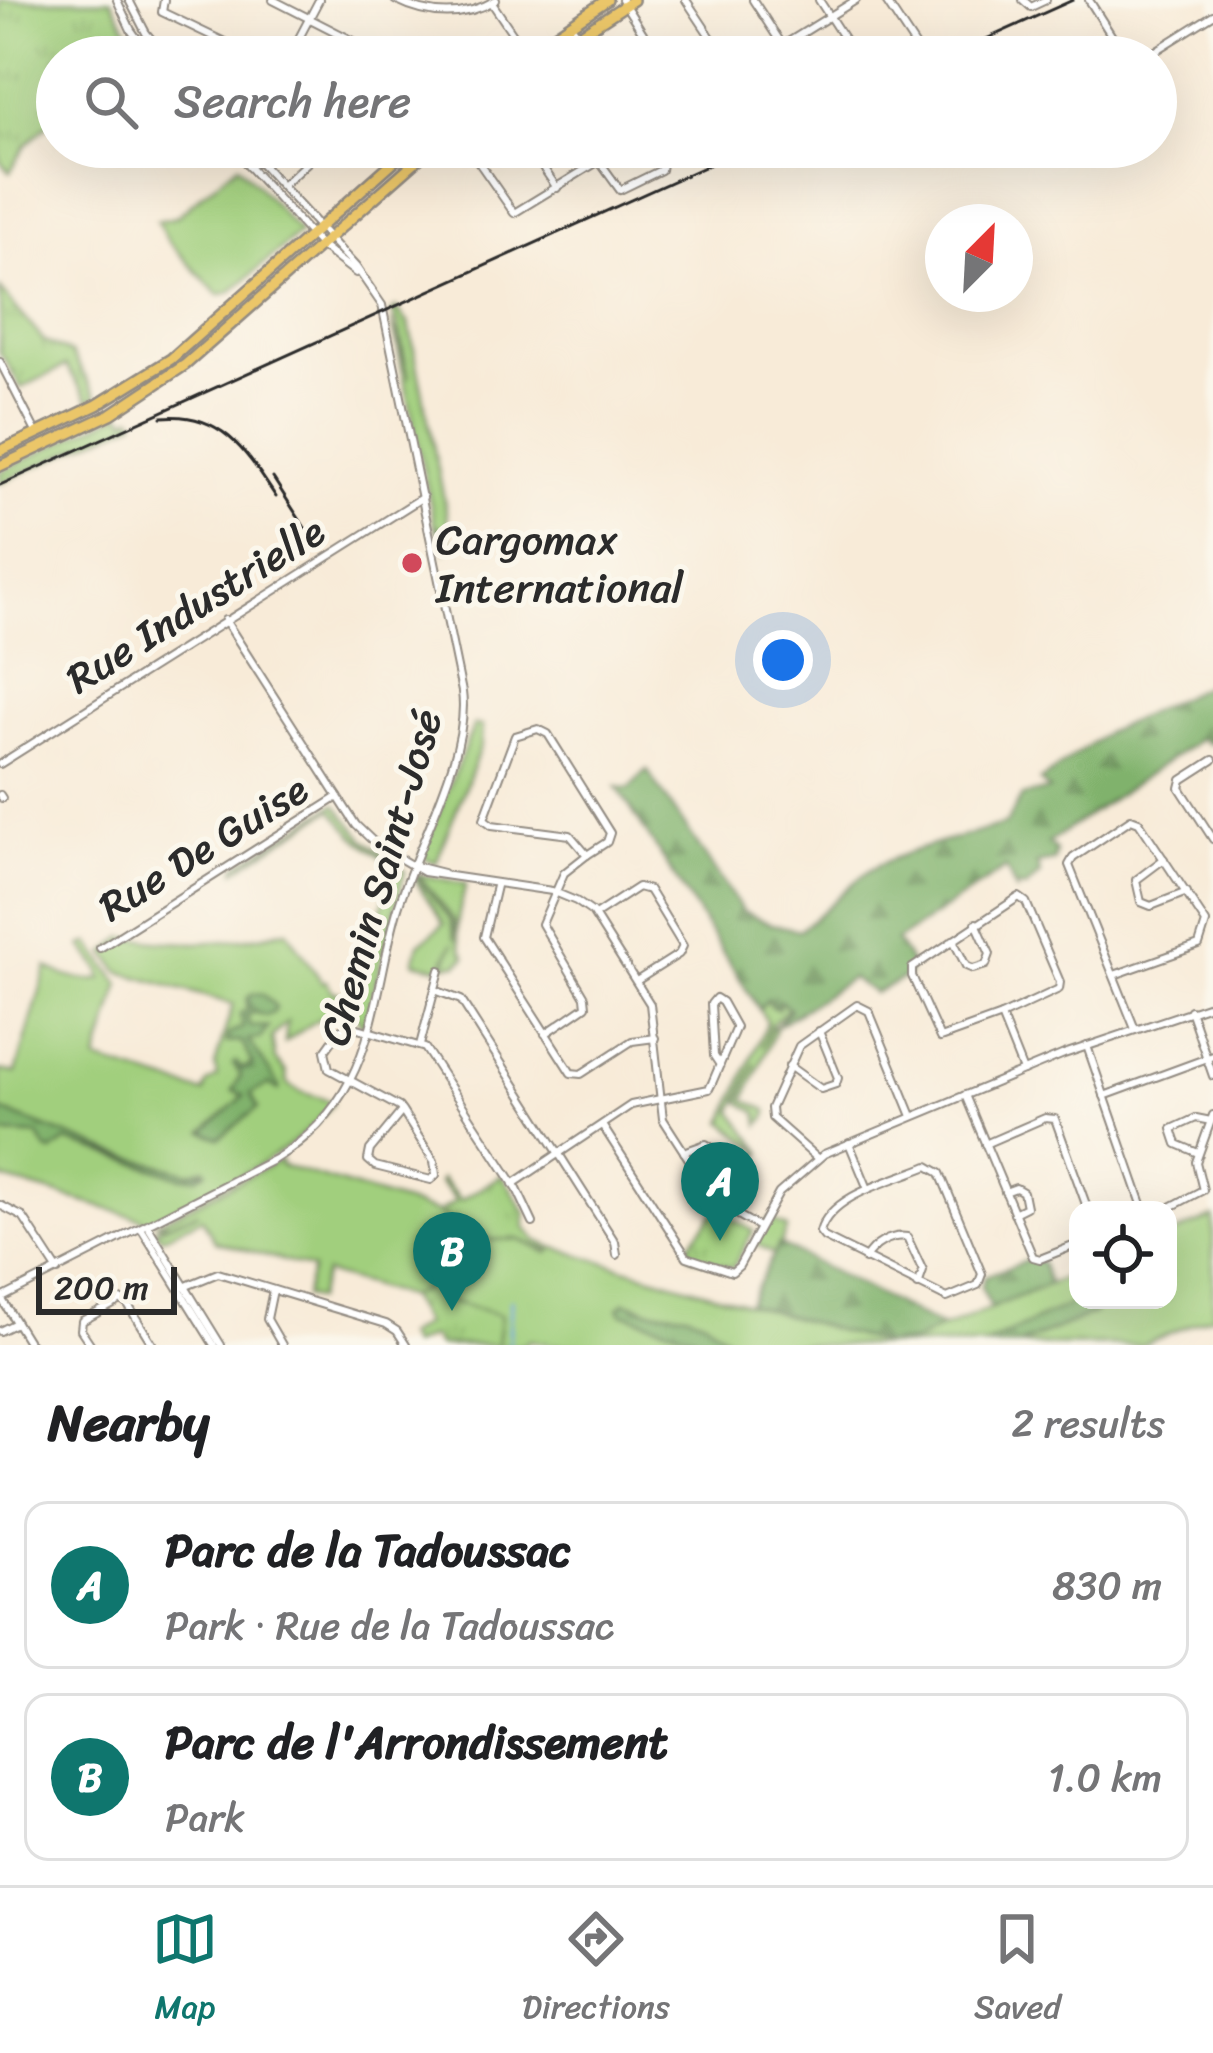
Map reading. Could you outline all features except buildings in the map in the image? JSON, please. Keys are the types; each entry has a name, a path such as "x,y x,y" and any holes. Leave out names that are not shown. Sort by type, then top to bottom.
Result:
{"main road":[{"path":"552,36 607,0"},
{"path":"578,36 626,2"},
{"path":"0,451 123,391 190,344 387,168"},
{"path":"0,466 130,403 200,354 409,168"},
{"path":"254,289 263,298"},
{"path":"190,344 200,354"},
{"path":"123,391 130,403"}],"street":[{"path":"117,0 135,36"},
{"path":"129,0 150,36"},
{"path":"164,0 160,8 164,12 213,36"},
{"path":"272,0 343,36"},
{"path":"300,36 319,0"},
{"path":"395,0 443,14 477,9 493,1 513,36"},
{"path":"686,0 710,36"},
{"path":"753,0 776,36"},
{"path":"819,0 843,36"},
{"path":"799,36 856,0"},
{"path":"885,0 909,36"},
{"path":"1026,3 1046,0"},
{"path":"1089,0 1112,36"},
{"path":"626,2 646,36"},
{"path":"1177,38 1213,15"},
{"path":"570,23 578,36"},
{"path":"250,168 316,232"},
{"path":"265,168 316,232"},
{"path":"281,186 301,168"},
{"path":"483,168 510,210 517,213 589,168"},
{"path":"544,168 557,188"},
{"path":"604,168 620,190 661,168"},
{"name":"Chemin Saint-José","path":"1,1298 293,1147 323,1120 350,1081 368,1031 395,914 458,747 464,709 384,311 368,284 316,232"},
{"path":"0,362 37,434"},
{"name":"Rue Industrielle","path":"0,764 423,497"},
{"path":"226,620 365,836 412,866 555,892 595,915 651,1008 661,1116 719,1206 759,1227"},
{"path":"545,1034 586,1003 543,930 566,870 607,842 609,831 546,732 516,734 484,814 486,822 570,835 587,855"},
{"path":"1213,760 1182,780 1180,788 1213,839"},
{"name":"Rue De Guise","path":"100,948 338,797"},
{"path":"1114,975 1203,942 1206,921 1139,823 1131,819 1070,861 1114,975 1136,1029"},
{"path":"1164,859 1136,880 1141,902 1151,906 1187,892"},
{"path":"496,884 484,937 569,1071 577,1075 632,1041 655,1038"},
{"path":"595,915 638,886 649,890 683,946 679,954 637,980"},
{"path":"1012,899 1023,899 1060,982 1054,994 946,1038 935,1033 911,972 976,923 1012,899"},
{"path":"952,940 966,966 973,969 986,964 990,954 976,923"},
{"path":"421,1045 440,970"},
{"path":"435,990 462,1001 615,1242 617,1255"},
{"path":"513,1184 632,1105 707,1090 720,1065 736,1025 716,998 710,1004 714,1056 720,1065"},
{"path":"602,1126 686,1255 736,1270 782,1189 817,1158 1087,1046 1213,1004"},
{"path":"817,1158 770,1114 799,1046 855,1006 867,1007 912,1116"},
{"path":"1190,1010 1213,1076"},
{"path":"1001,1016 1023,1071"},
{"path":"402,1111 368,1152 368,1160 374,1166 431,1180 435,1163 402,1111 328,1069 326,1049 344,1028 421,1045 513,1184 533,1223"},
{"path":"789,1066 821,1089 836,1084 838,1078 819,1031"},
{"path":"1087,1046 1141,1201"},
{"path":"1104,1096 1210,1057"},
{"path":"965,1095 1036,1259 1069,1247"},
{"path":"985,1144 1045,1118 1055,1119 1085,1201"},
{"path":"1177,1204 1203,1192 1196,1164 1212,1118 1195,1118 1172,1130 1176,1144 1198,1153"},
{"path":"849,1143 868,1191"},
{"path":"684,1152 709,1144 720,1153 720,1160 700,1179"},
{"path":"928,1166 939,1170 982,1279 978,1285 945,1298 824,1238 820,1230 837,1208 868,1191 928,1166"},
{"path":"1005,1192 1016,1188 1023,1192 1026,1207 1014,1213"},
{"path":"0,1205 23,1216 58,1270"},
{"path":"144,1226 217,1345"},
{"path":"866,1259 875,1246 907,1237 923,1271 918,1286"},
{"path":"182,1288 215,1273 389,1325 406,1345"},
{"path":"273,1290 267,1319 282,1345"},
{"path":"1,1298 30,1345"},
{"path":"91,1345 82,1321 121,1300 153,1345"},
{"path":"0,1331 16,1323"}],"green space":[{"path":"0,0 111,0 131,36 36,36 36,136 10,172 0,161"},
{"path":"233,168 242,168 300,233 231,292 219,295 168,241 157,221 176,217"},
{"path":"0,289 45,342 71,353 97,397 89,401 66,366 21,388 0,352"},
{"path":"396,308 409,324 447,514 450,543 446,551 439,524 437,534 435,526 392,320 409,378 392,312"},
{"path":"122,413 136,421 0,483 0,472"},
{"path":"1213,682 1213,741 1207,744 1201,738 1048,843 1056,851 1054,861 1037,864 1040,874 1026,888 1016,891 1006,868 896,941 911,964 908,976 874,993 851,978 776,1027 790,1009 780,1001 778,1009 772,1007 768,999 759,1009 617,787 629,789 647,770 743,912 799,930 885,862 1006,824 1022,796 1049,790 1040,781 1105,733"},
{"path":"474,725 482,726 481,745 436,863 421,856"},
{"path":"336,804 364,839 405,871 365,1023 346,1000 285,1042 287,1022 272,1037 275,1059 286,1072 287,1083 333,1103 270,1158 145,1223 0,1178 0,1134 37,1135 51,1151 66,1141 181,1177 205,1173 205,1168 189,1173 114,1153 0,1110 0,1070 16,1073 47,967 73,978 102,979 82,946 90,943 120,984 97,1061 204,1093 207,1083 217,1077 215,1065 233,1004 120,972 106,953 124,937 205,942 287,930 322,982 333,992 359,996 393,866 354,836 332,809 236,870","holes":["262,994 275,1006 274,1012 246,1017 250,1026 268,1027 260,1038 248,1040 279,1090 269,1084 250,1094 258,1108 219,1138 205,1131 245,1095 233,1090 241,1075 234,1064 243,1069 253,1064 242,1042 227,1042 228,1036 244,1027 240,1014 247,1010 247,999"]},
{"path":"418,874 466,884 457,930 466,957 458,964 445,965 453,943 441,968 414,962 419,944 444,924 415,875 450,919 455,940 454,921"},
{"path":"252,994 262,994 275,1006 266,1016 254,1012 246,1017 250,1026 268,1027 260,1038 248,1040 280,1087 269,1084 251,1094 258,1108 219,1138 204,1132 244,1096 233,1091 241,1075 233,1064 243,1069 253,1064 242,1042 227,1042 228,1035 243,1027 240,1014 247,1010"},
{"path":"768,999 770,1006 780,1001 788,1009 770,1026 762,1047 771,1028 777,1026 745,1100 767,1110 767,1116 760,1125 758,1113 740,1102 755,1063 733,1111 763,1153 727,1198 709,1177 726,1195 761,1152 724,1122 767,1022 759,1009"},
{"path":"0,1110 114,1153 189,1173 208,1170 197,1177 181,1177 66,1141 52,1152 37,1135 0,1134"},
{"path":"281,1160 280,1165 451,1221 436,1275 445,1281 459,1223 492,1240 517,1239 548,1253 553,1247 748,1304 774,1254 755,1243 769,1219 787,1228 780,1245 943,1328 1069,1276 1069,1305 984,1345 764,1345 727,1338 703,1319 685,1313 625,1302 622,1313 724,1345 553,1345 528,1340 526,1345 437,1345 431,1336 410,1345 405,1336 424,1324 408,1297 325,1273 316,1300 304,1296 312,1269 215,1241 202,1218 162,1237 154,1230 198,1212 155,1224"},
{"path":"502,1175 526,1213 525,1227 538,1241 553,1247 551,1251 518,1239 491,1240 460,1223 441,1285 436,1275 451,1221 438,1213 456,1201 439,1182 441,1179 461,1200"},
{"path":"717,1210 753,1231 733,1268 692,1257 686,1248"},
{"path":"1213,1217 1213,1315 1142,1345 1018,1345 1096,1309 1177,1309 1177,1232"},
{"path":"779,1244 941,1327 912,1343 883,1344 748,1304"},
{"path":"1031,1259 1041,1262 1049,1284 991,1308 981,1287 985,1276"},
{"path":"436,1282 448,1301 501,1315 497,1345 437,1345 431,1336 410,1345 405,1336 424,1324 408,1297"},
{"path":"625,1302 685,1313 703,1319 727,1338 764,1345 724,1345 622,1313 619,1308"},
{"path":"1069,1305 1069,1309 1097,1309 1018,1345 984,1345"}],"waterway":[{"path":"509,1345 511,1300"}],"railway":[{"path":"993,36 1073,0"},
{"path":"0,485 702,168"},
{"path":"162,417 183,417 217,428 243,451 276,497"},
{"path":"273,478 318,548"}],"place":[{"name":"Cargomax International","path":"412,563"},
{"name":"Parc de la Tadoussac","path":"720,1241"},
{"name":"Parc de l'Arrondissement","path":"452,1311"}]}
